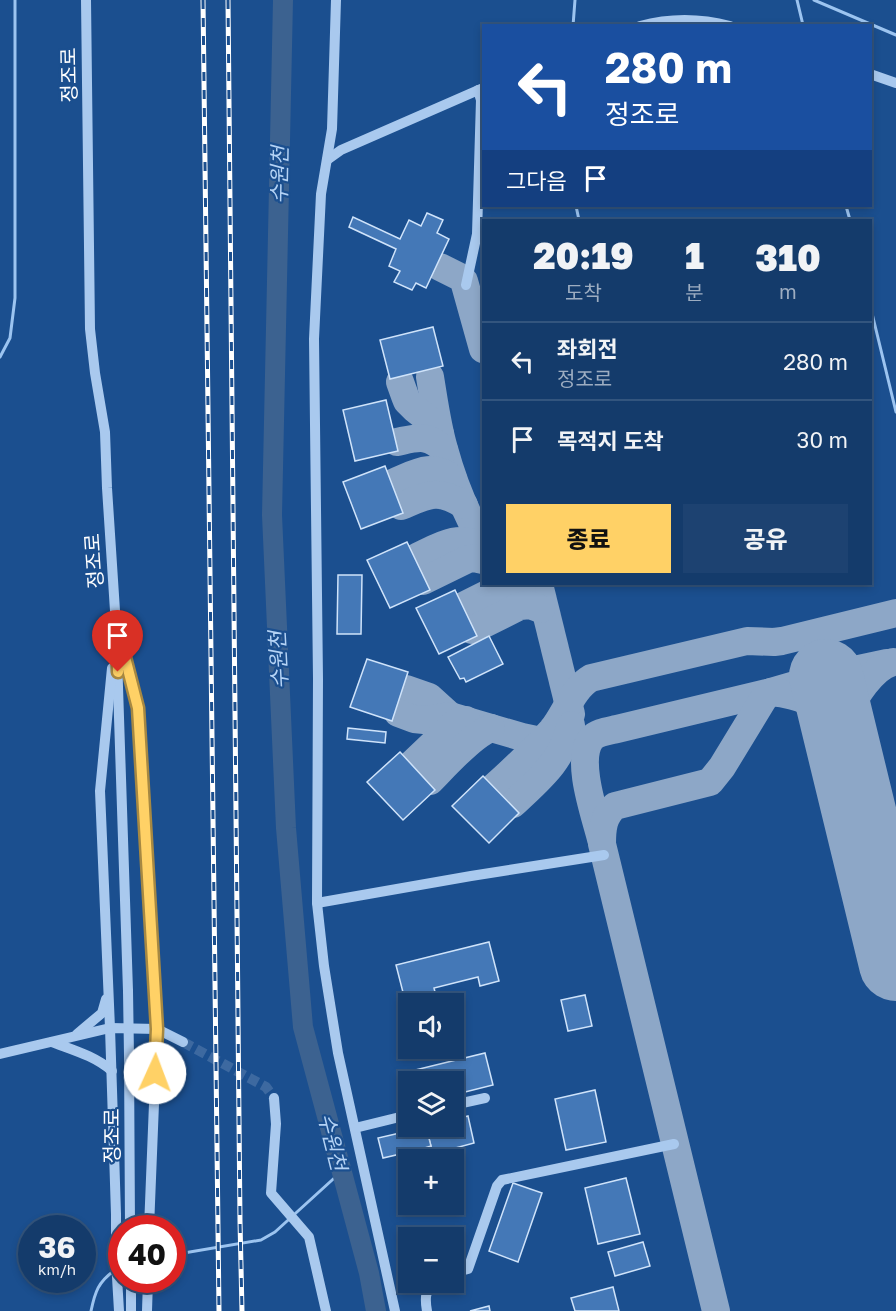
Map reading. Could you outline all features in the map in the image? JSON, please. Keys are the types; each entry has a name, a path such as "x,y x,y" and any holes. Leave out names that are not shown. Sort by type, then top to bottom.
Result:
{"street":[{"name":"정조로","path":"86,0 90,329 105,432 117,626 128,991 130,1215"},
{"path":"336,0 332,129 321,194 314,339 318,679 317,903 324,966 338,1053 395,1311"},
{"path":"652,24 677,20 705,20 722,24"},
{"path":"872,75 896,83"},
{"path":"327,160 341,150 481,89 477,234 466,285"},
{"path":"117,626 100,791 111,1028 119,1311"},
{"path":"117,626 138,708 157,1029 150,1215"},
{"path":"317,903 604,855"},
{"path":"74,1037 102,1013 109,990"},
{"path":"0,1054 111,1028 157,1029 183,1042"},
{"path":"52,1042 86,1054 112,1071"},
{"path":"274,1098 276,1124 271,1193 309,1237 326,1311"},
{"path":"464,1103 485,1098"},
{"path":"355,1128 398,1117"},
{"path":"464,1270 468,1269 497,1186 502,1180 674,1144"},
{"path":"130,1293 131,1309"},
{"path":"147,1309 148,1293"},
{"path":"426,1293 427,1311"}],"building":[{"path":"427,213 443,220 437,233 449,239 426,288 416,283 412,290 394,282 400,271 389,266 396,249 349,227 353,217 400,239 409,220 421,226"},
{"path":"433,327 443,366 390,379 380,340"},
{"path":"386,400 398,451 355,461 343,410"},
{"path":"385,466 403,513 361,529 343,482"},
{"path":"407,542 430,590 390,608 367,560"},
{"path":"338,575 362,575 361,634 337,634"},
{"path":"455,590 477,636 439,654 416,608"},
{"path":"489,636 503,664 466,682 464,678 460,679 448,657"},
{"path":"367,659 408,672 392,721 350,707"},
{"path":"348,728 386,732 385,743 347,739"},
{"path":"400,752 435,790 403,820 367,782"},
{"path":"483,776 519,813 489,843 452,806"},
{"path":"489,942 499,981 480,986 478,977 434,988 435,993 403,993 396,965"},
{"path":"585,995 592,1026 568,1031 561,1000"},
{"path":"485,1053 493,1085 464,1092 464,1071 411,1071 464,1059"},
{"path":"595,1090 606,1142 566,1150 555,1099"},
{"path":"468,1116 474,1143 452,1149 432,1149 429,1137 464,1137 464,1117"},
{"path":"398,1133 398,1137 429,1137 431,1146 421,1149 398,1149 398,1155 383,1158 378,1138"},
{"path":"626,1178 640,1234 598,1244 585,1188"},
{"path":"513,1183 542,1193 518,1262 489,1251"},
{"path":"643,1242 650,1266 615,1276 608,1252"},
{"path":"613,1287 619,1311 575,1311 571,1298"},
{"path":"489,1306 490,1311 470,1311"}],"waterway":[{"path":"0,357 10,338 15,298 15,0"},
{"name":"수원천","path":"283,0 272,515 286,828 303,1027 369,1273 376,1311"},
{"path":"573,24 575,0"},
{"path":"797,0 803,24"},
{"path":"814,0 870,24"},
{"path":"872,25 896,35"},
{"path":"576,207 579,219"},
{"path":"846,207 850,219"},
{"path":"872,313 896,412"},
{"path":"186,1253 261,1240 275,1232 342,1171"},
{"path":"91,1311 98,1288 108,1276"}],"taxiway":[{"path":"440,267 464,281 482,345"},
{"path":"430,377 439,431 448,461 456,486 482,541"},
{"path":"400,382 407,401 430,421 440,434"},
{"path":"397,442 422,438 433,441 444,450"},
{"path":"392,483 415,473 430,470 453,479"},
{"path":"401,506 432,495 447,496 464,505"},
{"path":"413,559 439,546 456,541 474,543 482,547"},
{"path":"423,581 468,559 482,560"},
{"path":"539,585 571,714"},
{"path":"461,607 503,586 522,589"},
{"path":"472,630 520,606 530,605 541,609"},
{"path":"494,787 552,730 579,688 591,678 747,641 782,641 896,613"},
{"path":"716,1311 602,844 604,823 615,806 710,782 722,767 764,698 771,692 801,698 817,706 838,727 868,680 884,666 893,662"},
{"path":"601,839 588,788 585,760 587,748 591,739 596,735 771,692 826,676 887,663"},
{"path":"406,689 429,697 450,716"},
{"path":"398,713 424,720 450,716 522,737 541,741 558,741"},
{"path":"412,764 452,726 466,720"},
{"path":"513,804 555,760 571,725"},
{"path":"430,781 467,744 491,728"}],"runway":[{"path":"826,676 896,964"}],"tunnel":[{"path":"183,1042 266,1087 274,1098"}],"railway":[{"path":"203,0 219,1311"},
{"path":"228,0 242,1311"}],"route":[{"path":"118,672 117,626 138,708 157,1029 155,1073"}]}
